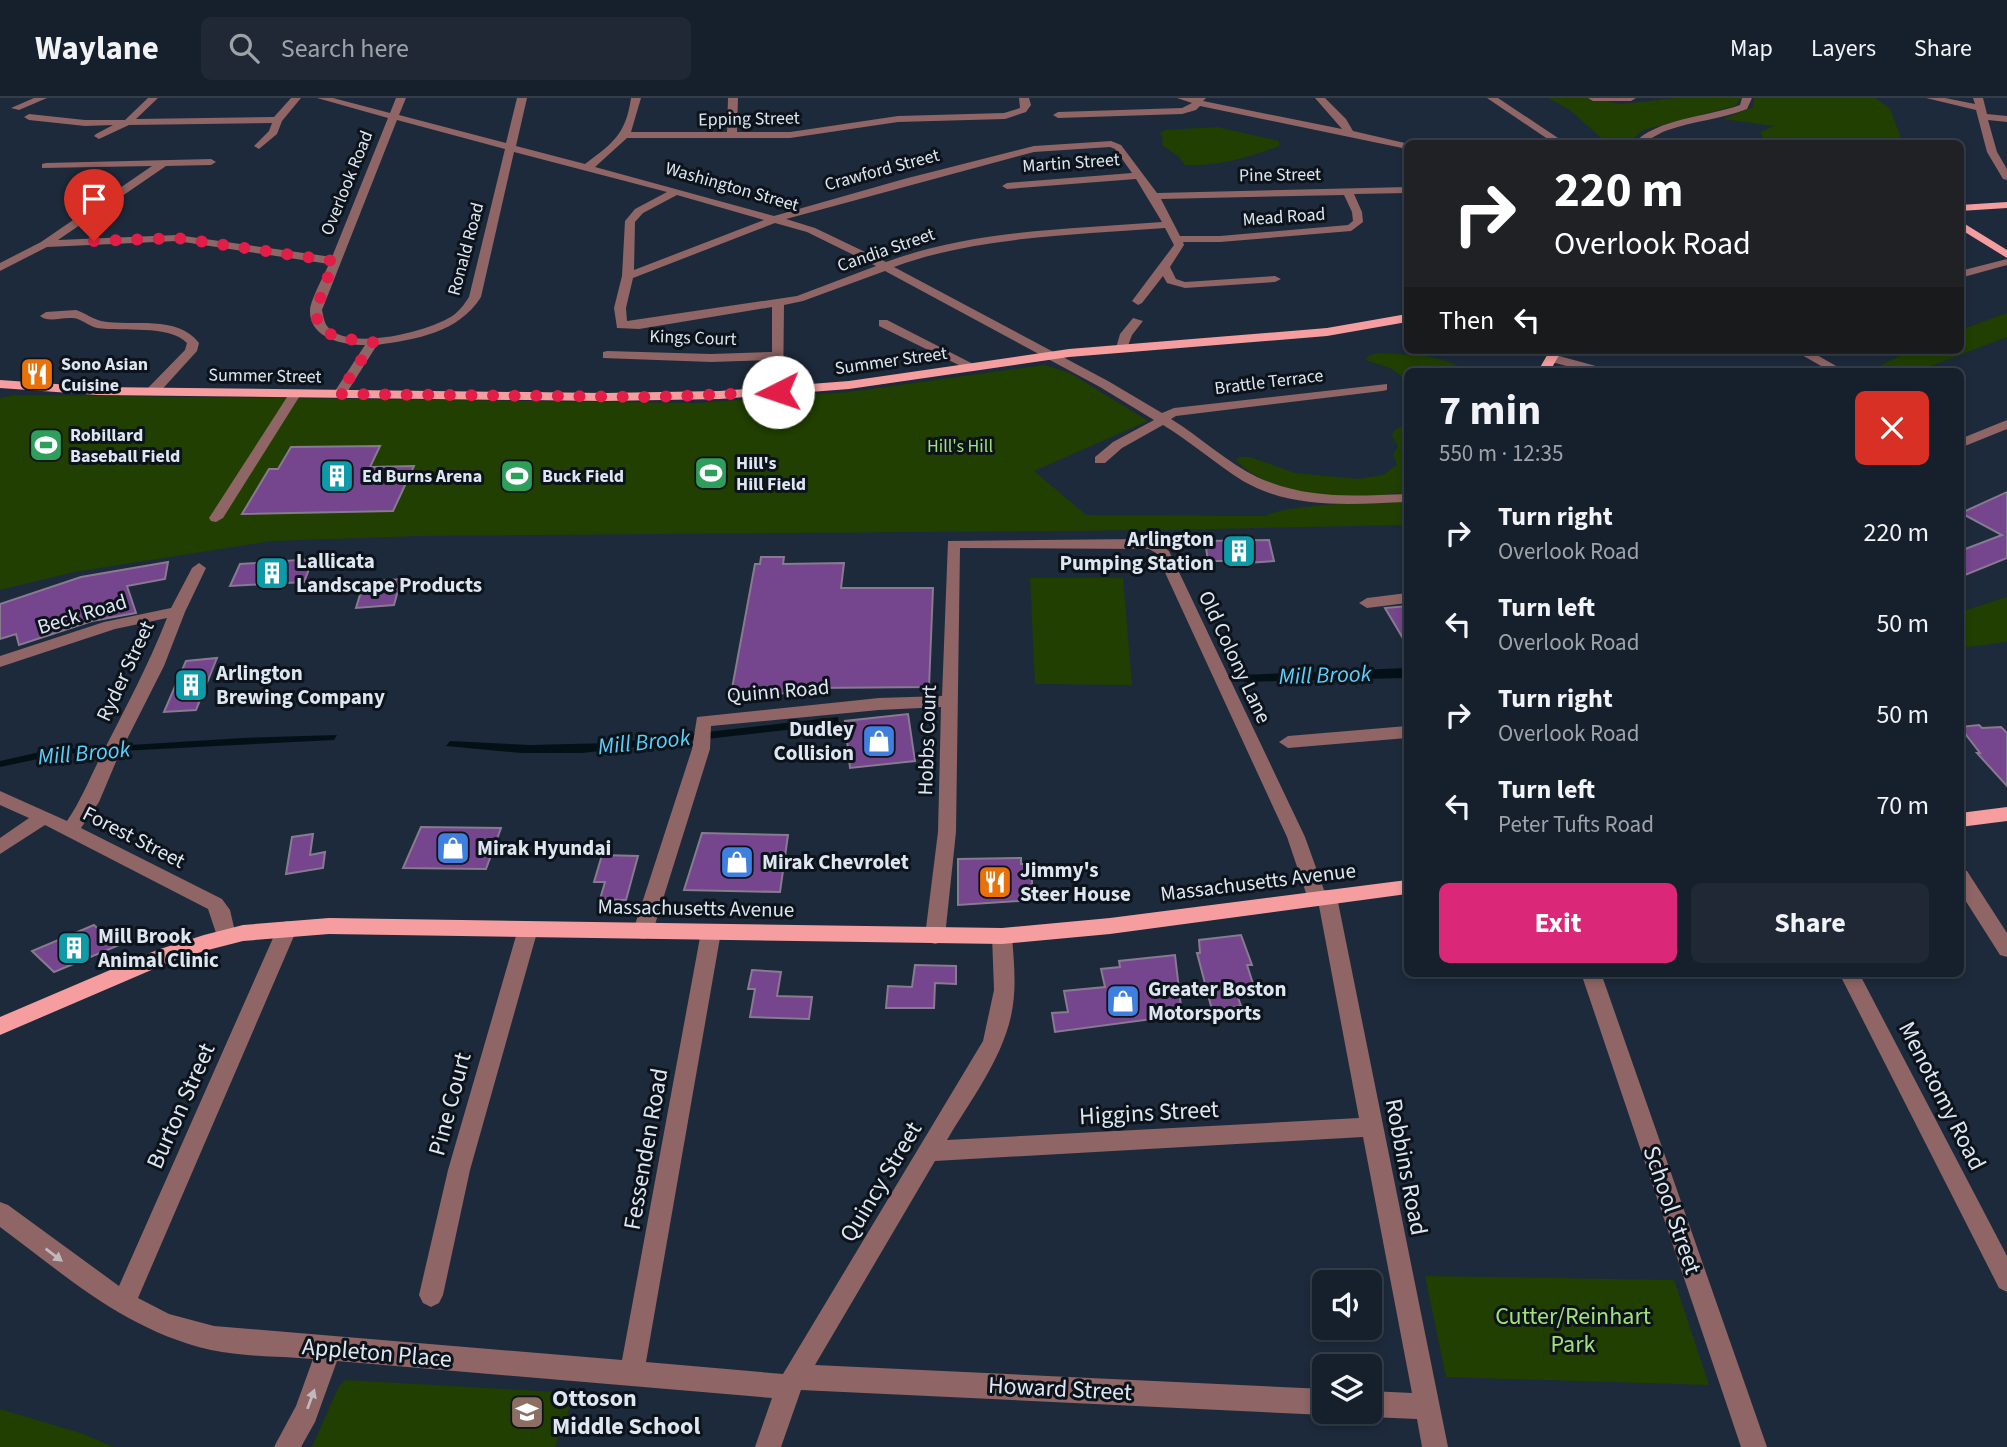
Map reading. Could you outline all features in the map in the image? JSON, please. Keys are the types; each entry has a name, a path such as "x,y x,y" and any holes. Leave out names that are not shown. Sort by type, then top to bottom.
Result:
{"main road":[{"path":"1964,208 2007,205"},
{"path":"1964,227 2007,255"},
{"name":"Summer Street","path":"0,384 65,390 295,394 656,397 778,392 849,385 1051,355 1327,332 1404,319"},
{"path":"1964,819 2007,814"},
{"name":"Massachusetts Avenue","path":"0,1026 164,956 226,936 287,929 329,926 1002,936 1110,926 1404,887"}],"street":[{"path":"16,108 42,98"},
{"path":"99,136 128,122 153,98"},
{"path":"259,146 274,132 277,120 296,98"},
{"name":"Washington Street","path":"322,98 676,191 776,219 825,236 1104,384 1162,418 1240,473 1284,492 1335,502 1404,498"},
{"name":"Overlook Road","path":"373,342 329,334 320,328 316,320 316,310 401,98"},
{"name":"Ronald Road","path":"373,342 426,333 446,325 469,307 475,298 522,98"},
{"path":"588,167 627,135 633,121 636,98"},
{"path":"733,98 733,137"},
{"name":"Epping Street","path":"627,135 733,137 800,134 898,119 1005,116 1025,108 1024,98"},
{"path":"1182,98 1404,145"},
{"path":"1320,98 1343,121 1349,132"},
{"path":"1492,98 1556,140"},
{"path":"1593,98 1631,98"},
{"path":"1642,140 1647,134 1665,127 1711,118 1744,107 1747,98"},
{"path":"1931,98 1980,107 2007,119"},
{"path":"1058,115 1182,111 1193,108 1199,100"},
{"path":"1980,107 1992,152 2007,177"},
{"path":"29,117 52,122 277,120"},
{"name":"Crawford Street","path":"628,276 776,219 1029,150 1113,145 1138,176"},
{"path":"1992,152 2007,153"},
{"path":"46,166 211,162"},
{"path":"0,268 45,244 164,163"},
{"path":"1138,176 1154,196 1167,225 1180,245 1166,269 1156,277 1138,301"},
{"name":"Martin Street","path":"1007,186 1138,176"},
{"name":"Pine Street","path":"1154,196 1404,190"},
{"path":"628,276 630,221 639,211 676,191"},
{"name":"Mead Road","path":"1177,239 1234,238 1351,228 1359,222 1348,191"},
{"name":"Candia Street","path":"628,276 620,308 621,325 639,325 778,304 809,296 885,266 952,246 1050,234 1167,225"},
{"path":"45,244 177,238 334,261"},
{"path":"1964,274 2007,262"},
{"path":"1166,269 1171,281 1185,285 1275,279"},
{"path":"778,304 778,392"},
{"path":"46,316 76,314 97,324 170,328 185,334 193,342 191,351 152,391"},
{"path":"1122,348 1126,334 1137,321"},
{"path":"883,323 973,367"},
{"path":"339,394 373,342"},
{"path":"1088,351 1093,371 1104,384"},
{"path":"1554,354 1591,368"},
{"path":"1807,354 1833,368"},
{"name":"Kings Court","path":"607,355 711,358 778,356"},
{"name":"Brattle Terrace","path":"1100,460 1110,448 1152,428 1162,418 1179,411 1382,387"},
{"path":"216,518 295,394"},
{"path":"1964,442 2007,424"},
{"name":"Old Colony Lane","path":"953,544 1140,543 1160,549 1322,898"},
{"name":"Hobbs Court","path":"935,936 947,832 953,544"},
{"name":"Ryder Street","path":"70,830 90,802 112,749 156,666 177,612 199,568"},
{"path":"1367,603 1404,598"},
{"name":"Beck Road","path":"0,662 121,622 150,614 177,612"},
{"name":"Quinn Road","path":"643,931 703,735 703,721 878,704 951,701"},
{"path":"1288,742 1404,733"},
{"name":"Forest Street","path":"0,798 44,817 215,904 220,910 226,936"},
{"path":"0,847 44,817"},
{"path":"1964,882 2007,949"},
{"name":"Robbins Road","path":"1322,898 1435,1447"},
{"name":"Burton Street","path":"123,1304 287,929"},
{"name":"Pine Court","path":"431,1294 459,1170 528,929"},
{"name":"Fessenden Road","path":"632,1374 711,932"},
{"name":"Quincy Street","path":"768,1447 792,1382 979,1067 1002,1017 1006,991 1002,936"},
{"name":"School Street","path":"1592,977 1754,1447"},
{"name":"Menotomy Road","path":"1851,977 2007,1280"},
{"name":"Higgins Street","path":"930,1151 1371,1127"},
{"name":"Appleton Place","path":"0,1213 123,1304 166,1325 214,1338 632,1374 792,1382"},
{"path":"287,1447 306,1412 329,1349"},
{"name":"Howard Street","path":"792,1382 1312,1402"},
{"path":"1382,1405 1428,1407"}],"green space":[{"path":"1548,98 1587,98 1621,104 1676,98 1741,98 1735,106 1643,130 1632,140 1604,140 1570,110"},
{"path":"1754,98 1875,98 1890,109 1902,140 1764,140 1760,132 1774,126 1723,119 1753,107"},
{"path":"1217,127 1279,141 1279,146 1233,160 1185,165 1162,145 1160,133 1165,130"},
{"path":"2007,313 2007,337 1964,353 1964,329"},
{"path":"1376,353 1411,355 1434,358 1461,368 1404,368 1404,396 1403,377 1392,369 1366,360 1368,356"},
{"path":"1904,354 1962,354 1926,368 1875,368"},
{"name":"Hill's Hill","path":"1044,365 1070,373 1148,421 1034,471 1086,515 1266,516 1312,506 1404,501 1404,525 1168,530 419,536 272,541 74,572 0,590 0,398 15,395 698,403 849,392"},
{"path":"1404,425 1404,493 1349,498 1307,493 1267,481 1244,468 1236,460 1239,457 1250,457 1295,473 1358,479 1383,475 1397,465 1393,454 1398,447 1392,435 1396,429"},
{"path":"1030,578 1123,578 1132,685 1035,684"},
{"path":"2007,597 2007,642 1964,647 1964,611"},
{"name":"Cutter/Reinhart Park","path":"1425,1276 1674,1280 1709,1385 1446,1377"},
{"path":"346,1380 575,1393 555,1447 312,1447 339,1386"},
{"path":"0,1409 80,1433 114,1447 0,1447"}],"water":[{"name":"Mill Brook","path":"1404,668 1402,678 1244,682 1241,675"},
{"name":"Mill Brook","path":"838,717 839,724 582,753 521,753 446,746 450,741 530,745 611,743"},
{"path":"337,735 334,740 62,754 0,767 0,761 67,749"}],"building":[{"name":"Ed Burns Arena","path":"380,446 370,467 414,466 393,511 242,514 269,469 278,469 291,447"},
{"path":"2007,492 2007,558 1964,575 1964,549 2002,535 1964,515 1964,512"},
{"name":"Arlington Pumping Station","path":"1269,540 1274,561 1233,564 1233,561 1208,561 1205,541"},
{"path":"761,557 784,557 783,564 844,563 841,588 933,588 929,687 811,688 810,693 731,694 755,564 760,564"},
{"name":"Lallicata Landscape Products","path":"313,559 304,582 230,586 240,564"},
{"path":"168,562 165,579 127,586 136,613 92,621 19,645 16,634 0,639 0,604 81,577"},
{"path":"401,579 394,605 356,608 364,582"},
{"path":"1404,606 1404,640 1385,608"},
{"name":"Arlington Brewing Company","path":"217,658 196,710 164,712 186,661"},
{"name":"Dudley Collision","path":"908,714 915,761 850,768 845,721"},
{"path":"1964,727 2001,727 2007,733 2007,786 1977,753 1980,753 1964,732"},
{"name":"Mirak Hyundai","path":"421,827 501,828 486,869 403,868"},
{"name":"Mirak Chevrolet","path":"702,833 788,835 780,892 684,890"},
{"path":"313,834 310,855 325,852 323,868 286,874 292,837"},
{"path":"602,855 638,856 626,900 600,899 605,882 594,882"},
{"name":"Jimmy's Steer House","path":"1021,858 1021,864 1031,864 1033,900 958,905 958,859"},
{"name":"Mill Brook Animal Clinic","path":"94,925 117,946 54,972 32,951"},
{"path":"1241,935 1252,965 1247,965 1255,990 1236,992 1241,1006 1212,1010 1197,953 1200,953 1199,940"},
{"name":"Greater Boston Motorsports","path":"1175,955 1182,1015 1055,1032 1052,1013 1068,1012 1064,991 1105,987 1101,969 1120,967 1119,961"},
{"path":"915,965 956,966 956,984 935,983 934,1008 886,1008 888,986 912,987"},
{"path":"752,970 781,972 777,996 812,997 809,1019 750,1017 755,989 748,989"}],"place":[{"name":"Sono Asian Cuisine","path":"37,374"},
{"name":"Robillard Baseball Field","path":"46,445"},
{"name":"Hill's Hill Field","path":"711,473"},
{"name":"Ed Burns Arena","path":"337,476"},
{"name":"Buck Field","path":"517,476"},
{"name":"Arlington Pumping Station","path":"1239,551"},
{"name":"Lallicata Landscape Products","path":"272,573"},
{"name":"Arlington Brewing Company","path":"191,685"},
{"name":"Dudley Collision","path":"879,741"},
{"name":"Mirak Hyundai","path":"453,848"},
{"name":"Mirak Chevrolet","path":"737,862"},
{"name":"Jimmy's Steer House","path":"995,882"},
{"name":"Mill Brook Animal Clinic","path":"74,948"},
{"name":"Greater Boston Motorsports","path":"1123,1001"},
{"name":"Ottoson Middle School","path":"527,1412"}],"route":[{"path":"94,241 190,239 334,261 316,310 316,320 320,328 329,334 373,342 339,394 656,397 778,392"}]}
